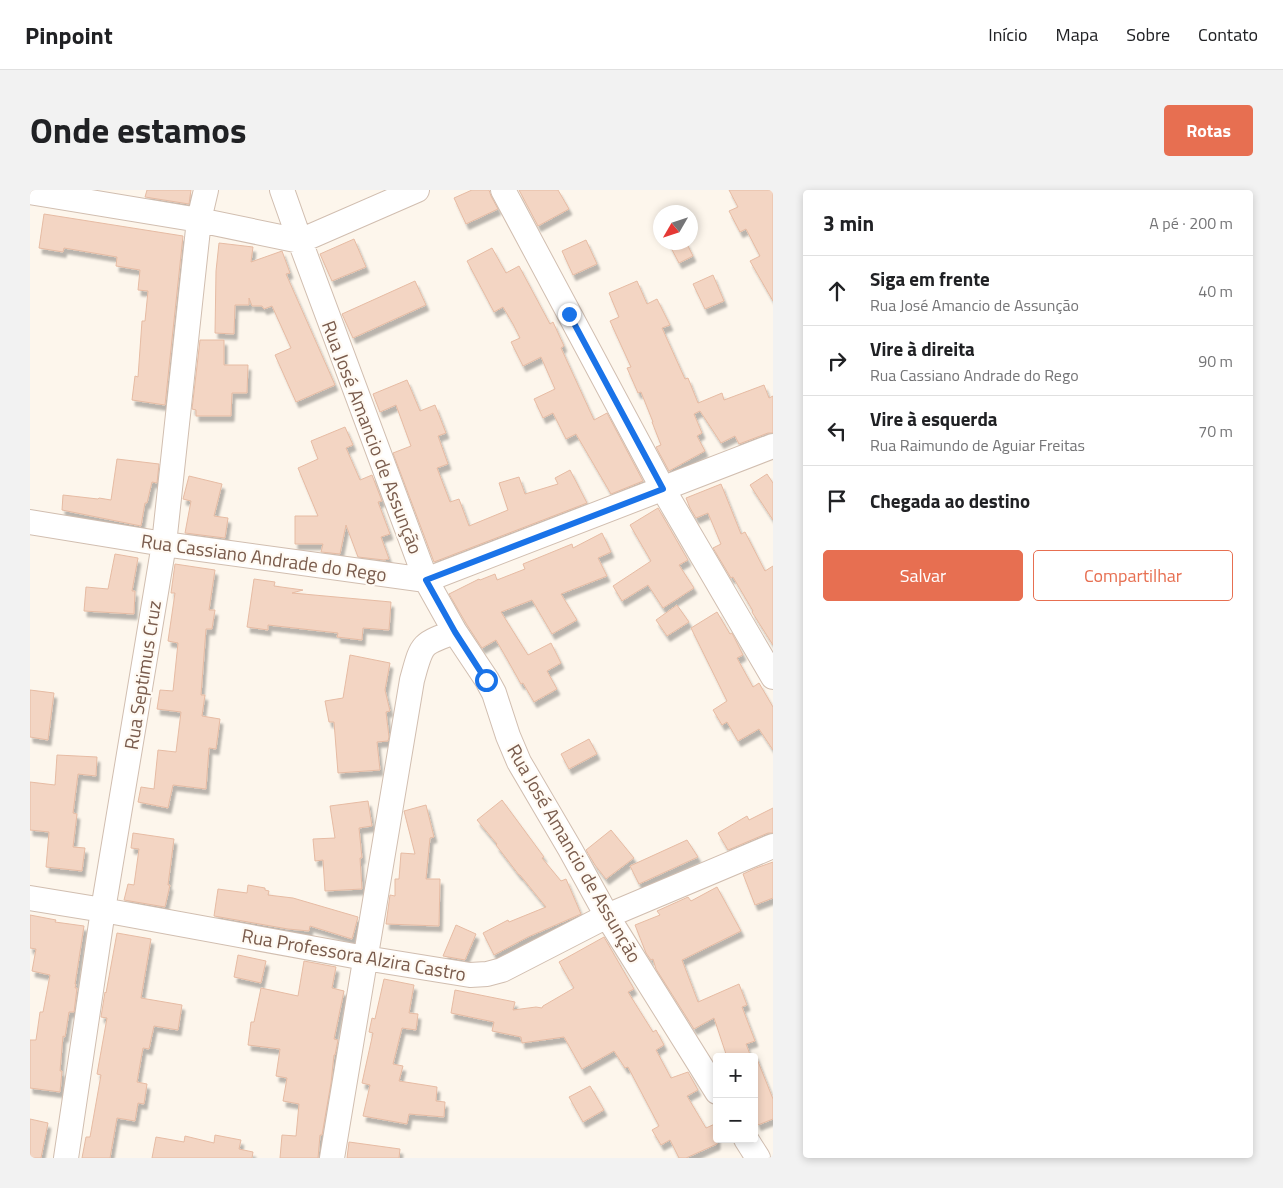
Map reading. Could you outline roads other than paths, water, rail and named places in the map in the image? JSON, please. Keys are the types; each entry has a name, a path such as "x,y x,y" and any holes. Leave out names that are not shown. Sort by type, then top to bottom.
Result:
{"street":[{"name":"Rua Septimus Cruz","path":"66,1158 103,910 164,544 199,220 206,190"},
{"name":"Rua José Amancio de Assunção","path":"282,190 426,580 455,632 494,693 519,762 607,916 713,1086"},
{"path":"30,192 199,220 300,241 417,190"},
{"path":"503,190 663,489 773,677"},
{"name":"Rua Cassiano Andrade do Rego","path":"30,522 164,544 426,580 773,446"},
{"path":"332,1158 412,680 418,656 427,643 455,632"},
{"name":"Rua Professora Alzira Castro","path":"30,898 365,958 470,975 487,974 502,970 607,916 773,846"},
{"path":"749,1143 758,1158"}]}
